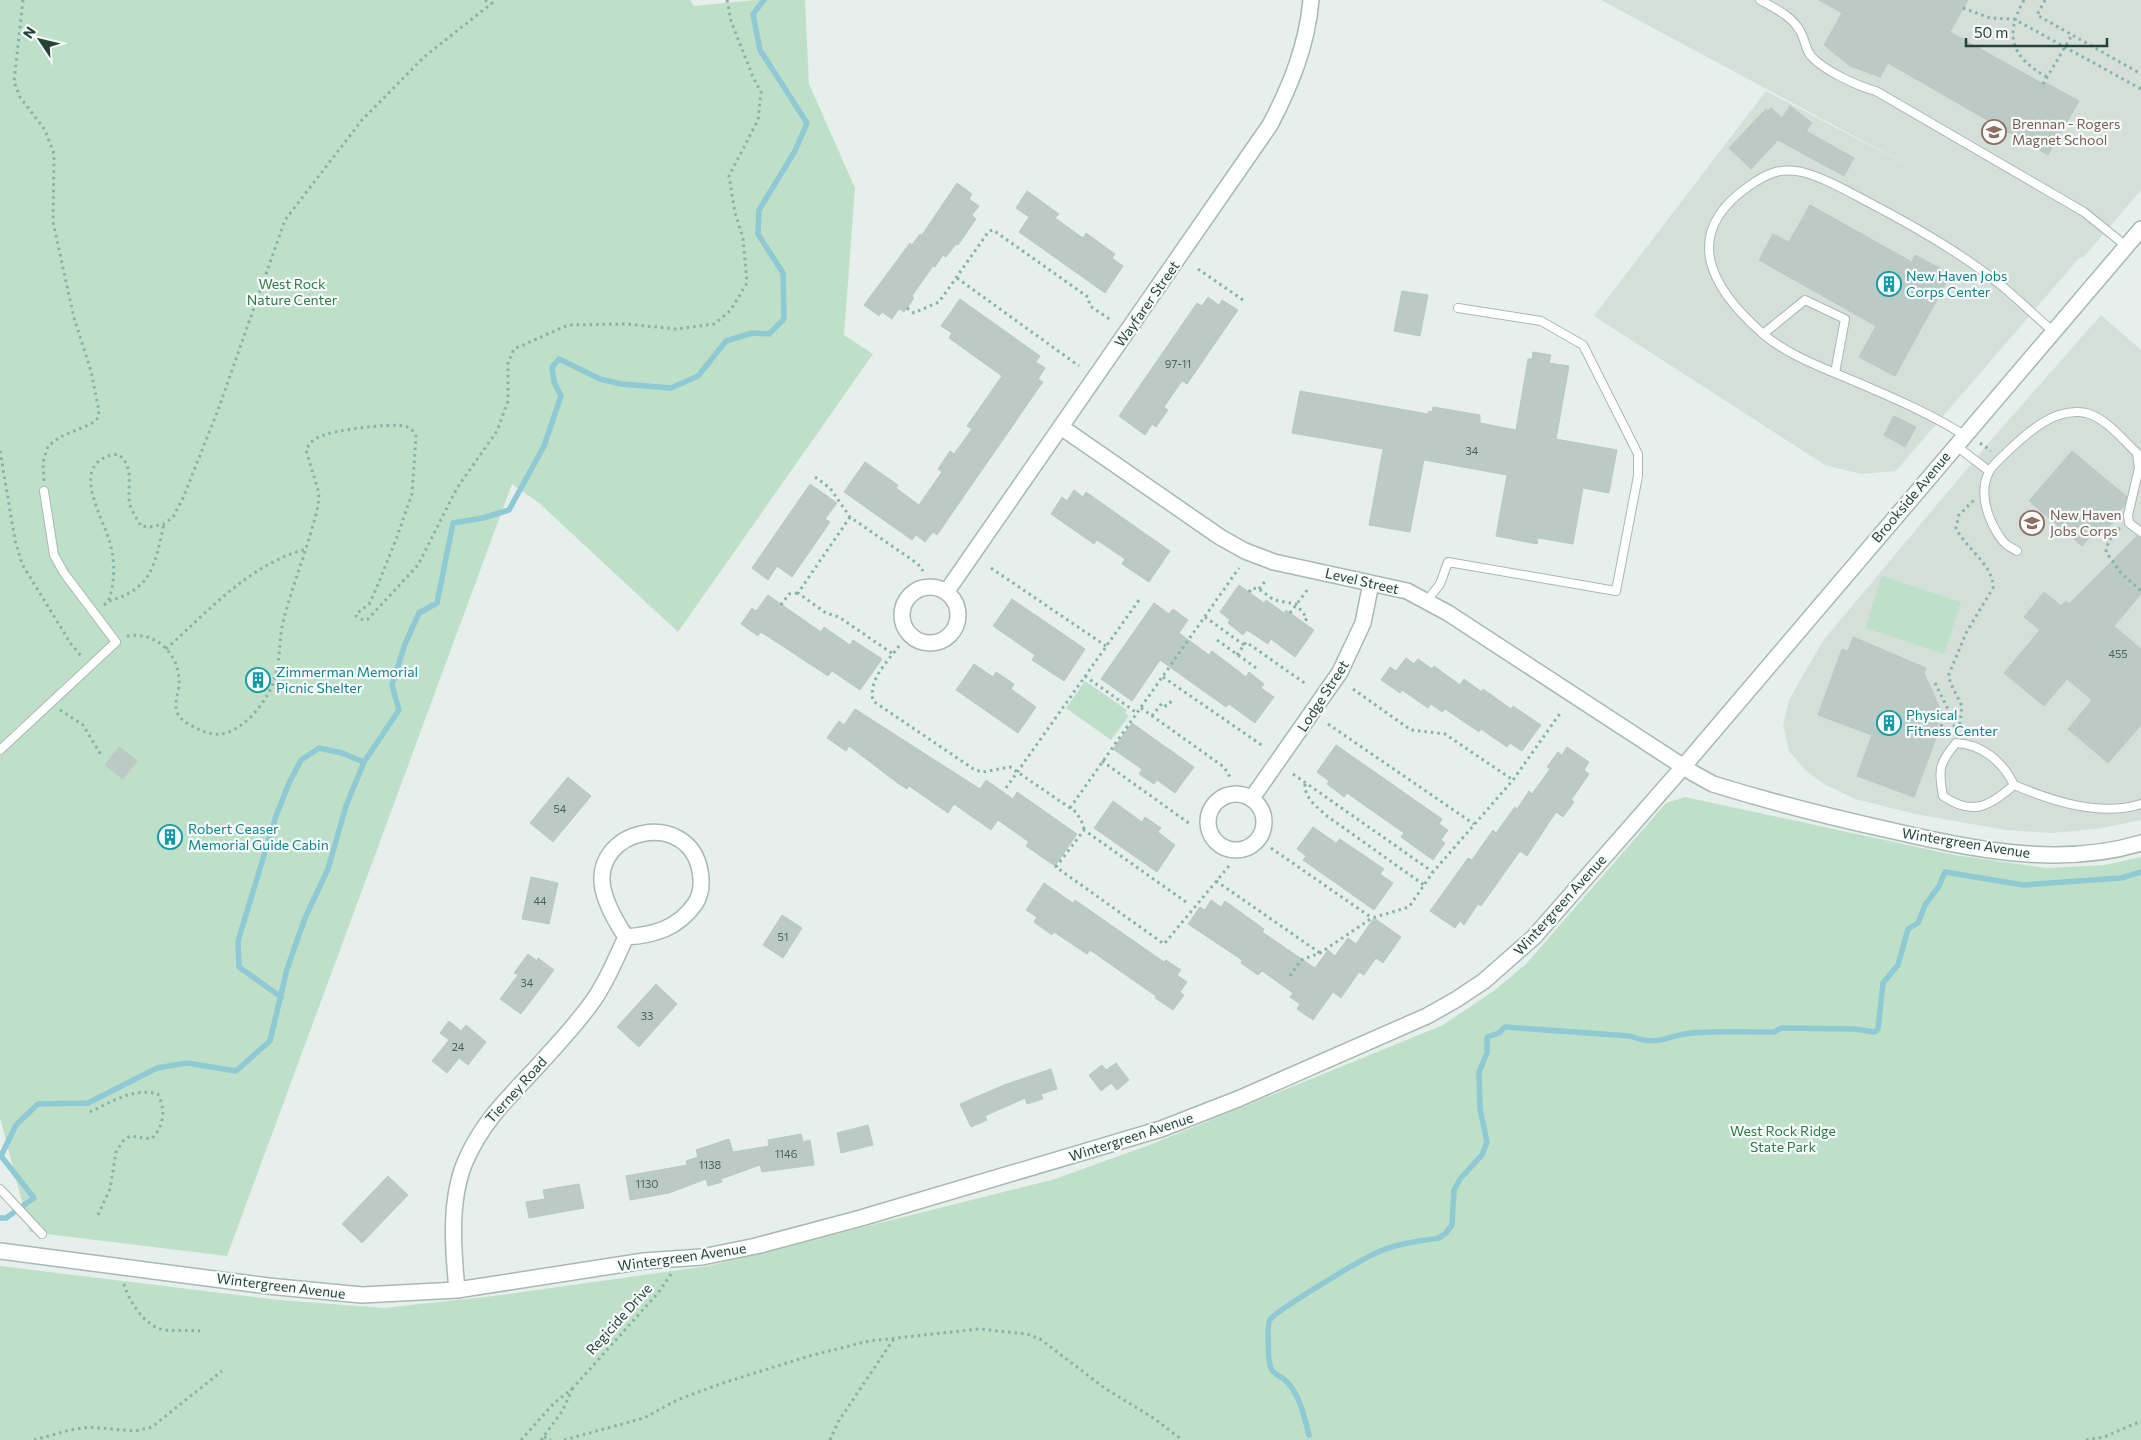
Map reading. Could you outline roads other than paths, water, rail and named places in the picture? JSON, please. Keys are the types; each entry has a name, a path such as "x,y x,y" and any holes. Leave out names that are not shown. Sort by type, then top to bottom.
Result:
{"street":[{"name":"Wayfarer Street","path":"947,591 1270,125 1287,92 1300,57 1309,23 1311,0"},
{"name":"Brookside Avenue","path":"1683,767 2141,229"},
{"name":"Level Street","path":"1060,427 1220,537 1245,551 1274,562 1407,591 1448,613 1683,767"},
{"name":"Lodge Street","path":"1252,798 1340,672 1364,623 1371,583"},
{"name":"Wintergreen Avenue","path":"0,1251 268,1286 362,1295 457,1290 644,1261 735,1251 861,1218 1161,1129 1246,1095 1427,1016 1484,981 1534,937 1683,767 1713,784 1745,794 1841,820 1957,844 2015,853 2068,856 2119,850 2141,843"},
{"path":"655,831 673,836 690,848 699,866 702,883 697,902 684,918 669,928 646,936 626,937 608,906 603,888 604,868 618,845 633,835 655,831"},
{"name":"Tierney Road","path":"457,1290 454,1244 455,1203 464,1163 482,1128 493,1112 546,1057 595,998 626,937"}],"lane":[{"path":"1760,0 1789,17 1799,28 1805,48 1823,66 1863,88 1876,91 2084,212 2126,246"},
{"path":"1989,471 1960,440 1902,402 1798,356 1763,334 1724,295 1716,280 1708,252 1709,237 1718,215 1742,191 1764,176 1786,170 1802,172 1829,182 1912,225 1989,276 2054,332"},
{"path":"1763,334 1805,300 1844,319 1835,373"},
{"path":"1426,602 1440,584 1448,562 1616,591 1638,476 1638,454 1583,346 1541,321 1458,308"},
{"path":"2017,551 2003,542 1992,523 1983,495 1989,471 2025,435 2048,419 2070,412 2086,413 2097,417 2137,453 2139,468 2130,502 2129,523 2141,532"},
{"path":"0,750 51,705 116,642 64,573 54,555 44,491"},
{"path":"2014,786 1985,806 1958,806 1943,796 1939,775 1944,757 1956,743 1970,744 1993,757 2008,773 2014,786 2036,795 2079,805 2108,809 2128,808 2141,804"},
{"path":"0,1189 42,1234"}],"waterway":[{"path":"0,1218 6,1218 34,1198 1,1156 16,1125 38,1104 88,1103 157,1068 187,1063 236,1071 270,1041 287,969 305,918 328,869 346,806 364,762 399,710 392,685 405,644 419,613 437,603 453,523 483,518 509,510 544,446 561,396 554,382 552,367 559,359 600,379 621,384 671,388 698,376 726,341 752,333 769,334 784,319 783,273 758,234 759,210 795,151 807,123 760,50 753,14 764,0"},
{"path":"281,997 239,967 238,941 276,816 289,783 301,760 319,748 342,753 364,762"},
{"path":"1309,1435 1301,1406 1294,1392 1285,1380 1271,1368 1268,1341 1270,1320 1302,1296 1376,1253 1399,1245 1439,1238 1446,1233 1452,1225 1454,1190 1460,1179 1482,1155 1487,1142 1480,1109 1479,1072 1487,1053 1487,1037 1499,1033 1505,1027 1630,1036 1648,1041 1691,1033 1774,1032 1781,1028 1854,1029 1874,1032 1878,1029 1883,983 1898,965 1908,929 1918,923 1925,905 1939,886 1945,872 2023,885 2121,878 2141,872"}],"place":[{"name":"Brennan - Rogers Magnet School","path":"1994,132"},
{"name":"New Haven Jobs Corps Center","path":"1889,284"},
{"name":"New Haven Jobs Corps","path":"2032,523"},
{"name":"Zimmerman Memorial Picnic Shelter","path":"258,680"},
{"name":"Physical Fitness Center","path":"1889,723"},
{"name":"Robert Ceaser Memorial Guide Cabin","path":"170,837"}],"park label":[{"name":"West Rock Nature Center","path":"292,292"},
{"name":"West Rock Ridge State Park","path":"1783,1140"}]}
